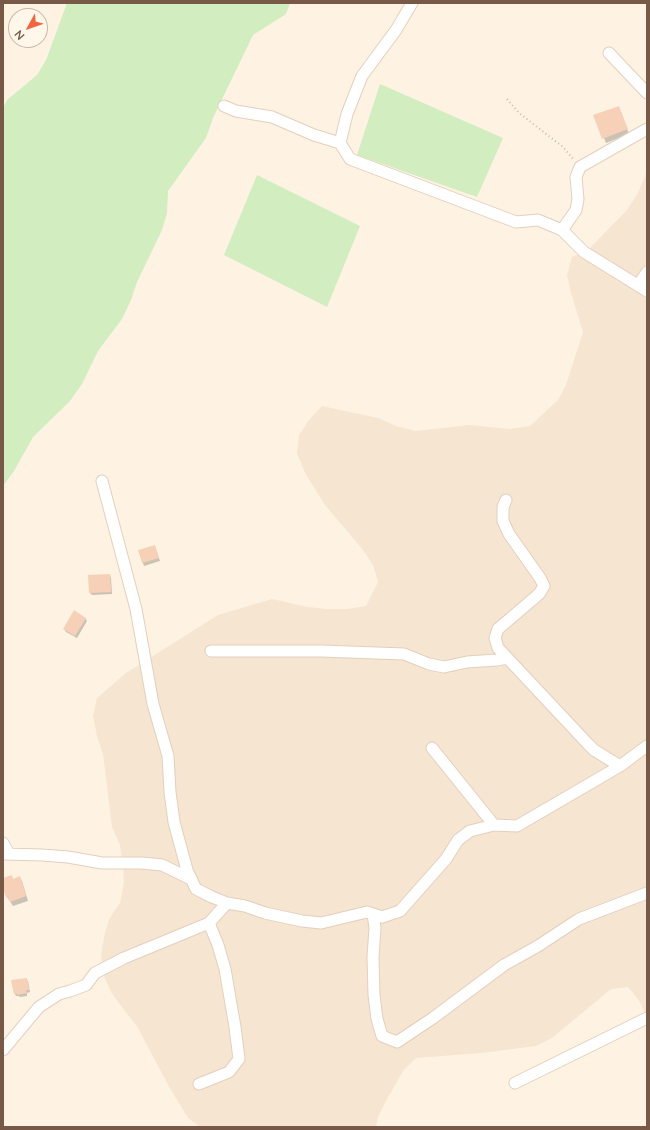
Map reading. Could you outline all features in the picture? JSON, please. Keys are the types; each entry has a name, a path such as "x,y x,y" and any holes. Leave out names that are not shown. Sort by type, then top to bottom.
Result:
{"street":[{"path":"340,143 347,114 362,76 396,30 412,3"},
{"path":"609,53 647,93"},
{"path":"224,106 236,111 272,117 314,135 340,143 350,159 516,222 538,220 562,230 584,252 646,290"},
{"path":"562,230 576,210 578,200 576,177 580,167 647,129"},
{"path":"646,290 639,284 647,272"},
{"path":"102,481 136,609 153,704 168,756 170,792 174,822 187,870 196,889 212,897 227,903 245,906 281,917 321,923 367,912 382,917 400,912 446,858 458,840 470,831 494,825 517,826 620,766 647,746"},
{"path":"506,500 503,507 503,521 509,534 544,586 539,594 498,629 496,638 498,648 594,750 620,766"},
{"path":"212,651 322,651 404,654 429,664 444,667 467,662 507,658"},
{"path":"432,748 494,825"},
{"path":"3,843 6,854 68,857 102,864 142,863 162,865 191,879"},
{"path":"373,914 375,928 373,956 374,995 377,1019 382,1036 397,1042 433,1018 504,965 538,946 579,919 647,893"},
{"path":"3,1050 39,1007 59,994 86,985 95,974 124,958 209,923 227,903"},
{"path":"199,1084 229,1072 239,1059 225,969 218,945 209,923"},
{"path":"515,1083 647,1018"}],"path":[{"path":"507,100 519,113 563,147 580,167"}],"shaded area":[{"path":"647,171 647,1019 640,1002 628,987 611,989 552,1038 536,1046 482,1053 416,1058 403,1071 378,1117 376,1127 200,1127 188,1118 168,1085 138,1028 112,994 103,974 101,956 104,937 109,919 120,903 124,883 120,845 112,827 103,754 97,736 93,716 97,698 126,673 218,615 272,599 308,607 328,609 347,609 366,606 378,582 373,565 363,550 325,505 305,473 297,453 299,435 309,420 322,406 378,418 396,426 415,431 469,425 510,429 530,426 558,400 566,385 583,332 567,275 572,257 588,250 627,210 638,193"}],"green space":[{"path":"67,3 290,3 286,14 253,35 213,118 206,138 168,191 167,213 162,230 137,282 131,300 122,319 98,351 82,384 70,401 33,437 14,471 3,486 3,108 7,100 37,75 46,60"},
{"path":"380,84 503,138 477,197 357,155"},
{"path":"257,175 360,226 327,307 224,255"}],"building":[{"path":"619,106 628,129 602,139 593,115"},
{"path":"155,545 159,558 142,563 138,550"},
{"path":"110,574 111,592 89,593 88,575"},
{"path":"74,610 86,618 75,636 63,629"},
{"path":"12,875 13,879 20,876 26,896 10,902 3,889 3,878"},
{"path":"27,978 29,990 26,990 27,993 17,995 14,994 11,980"}]}
